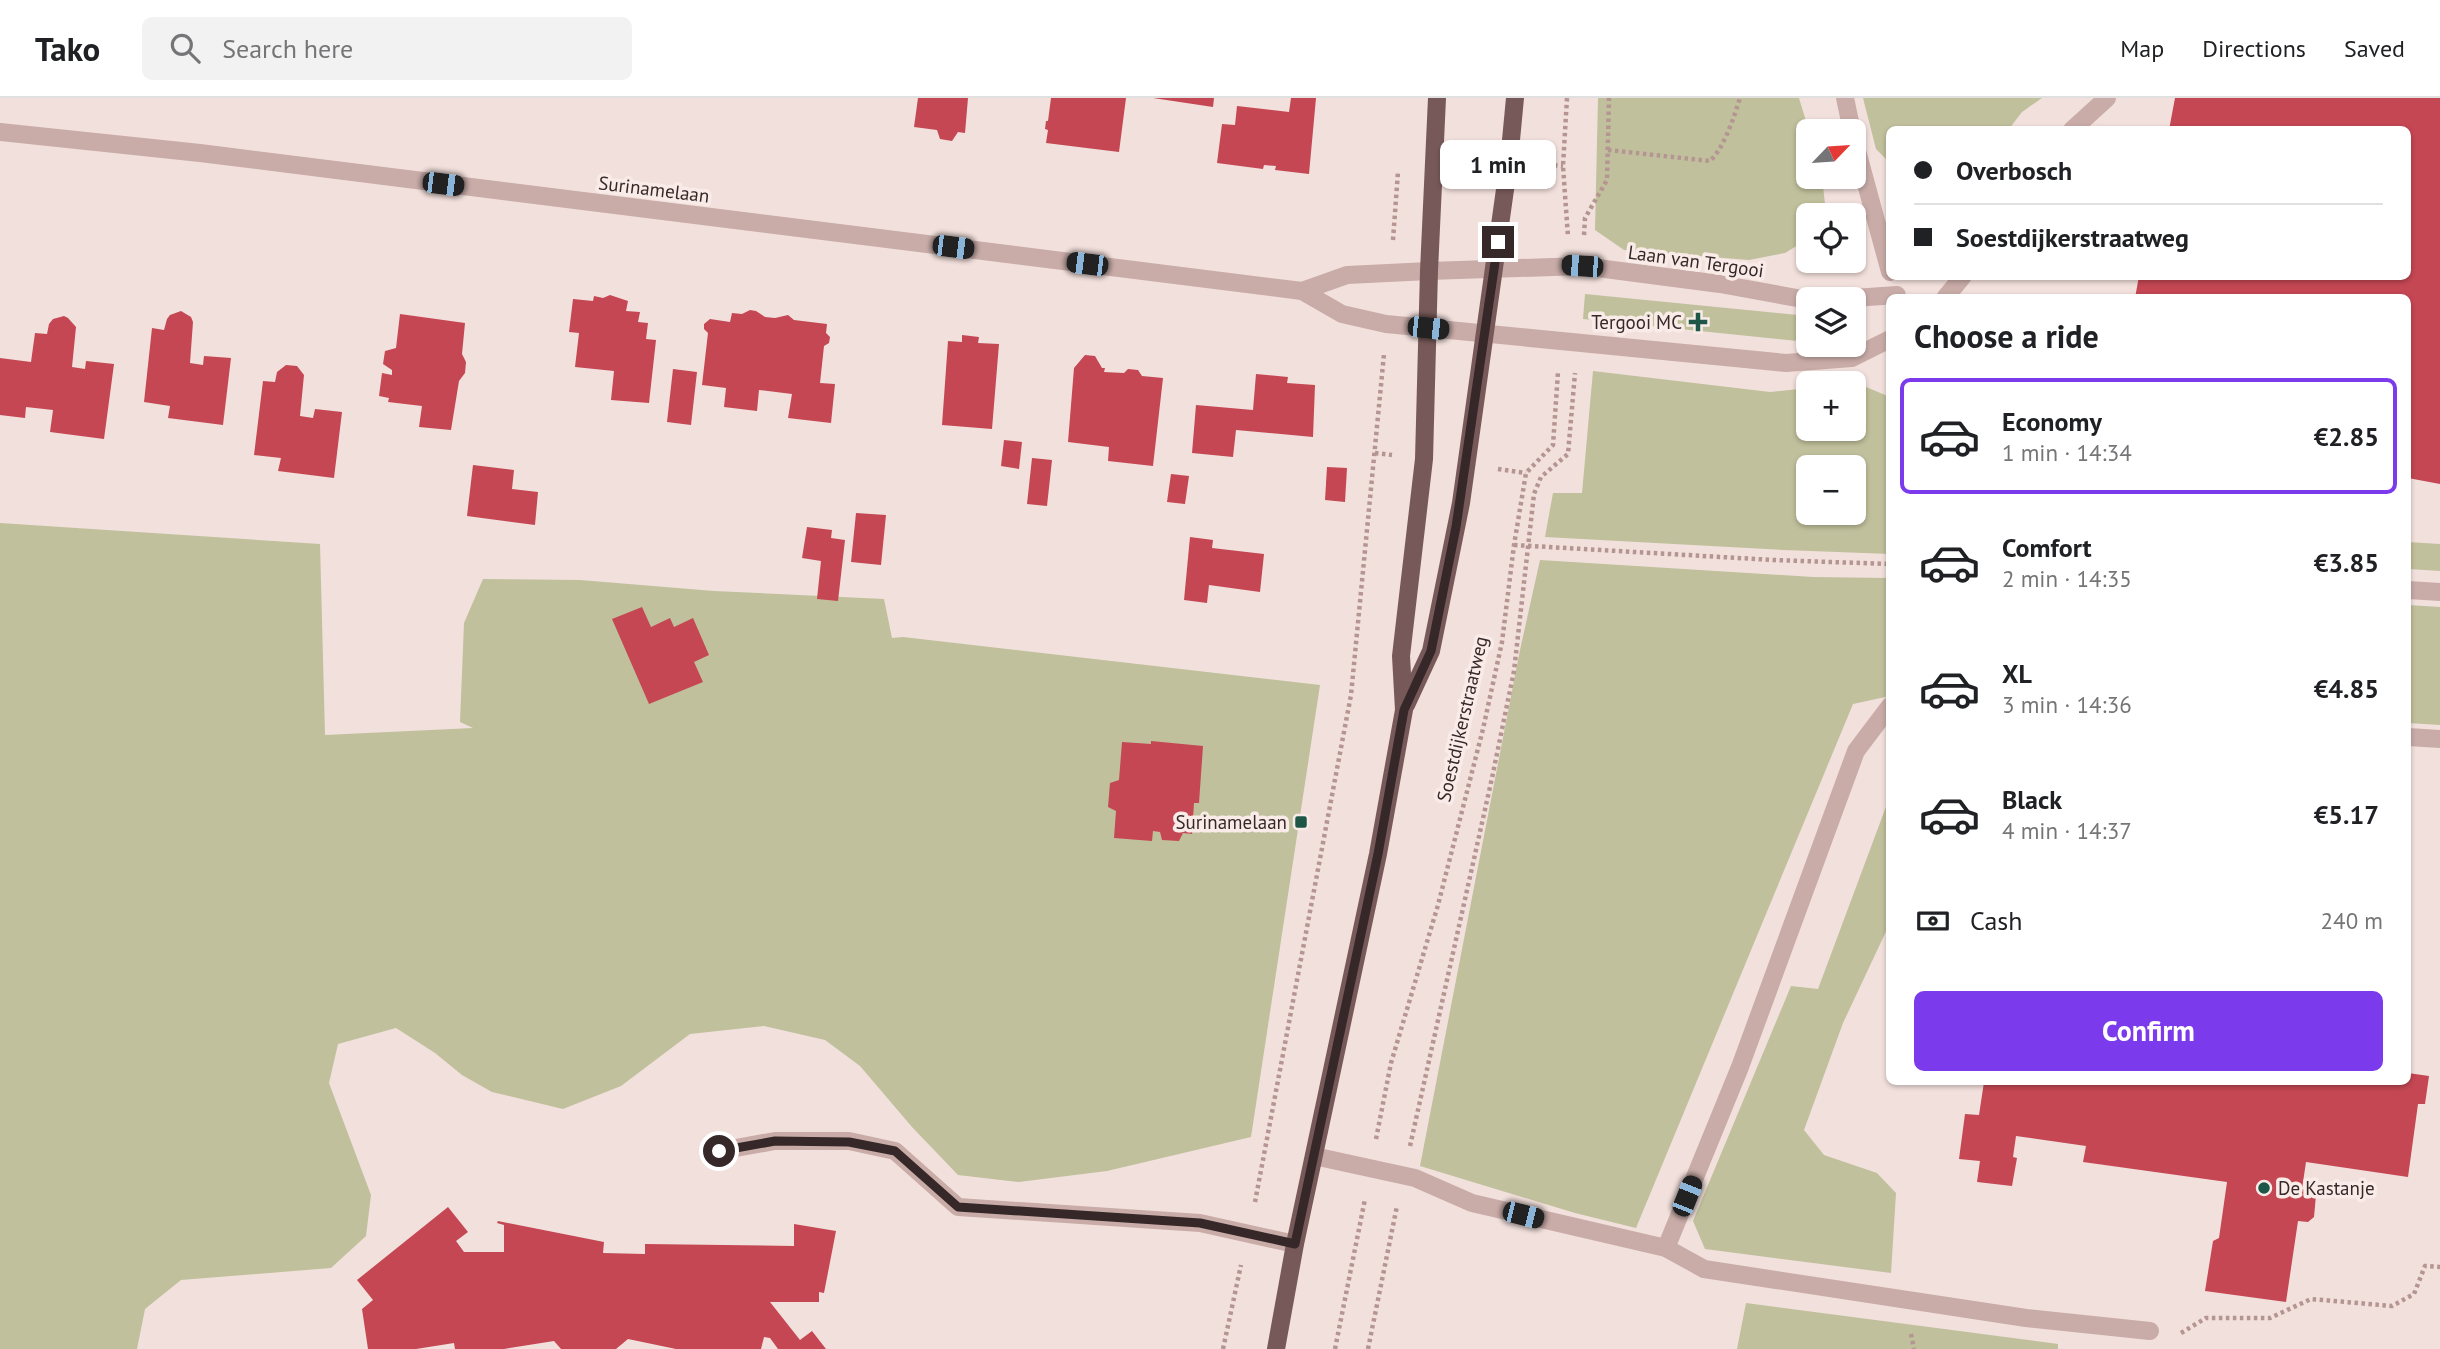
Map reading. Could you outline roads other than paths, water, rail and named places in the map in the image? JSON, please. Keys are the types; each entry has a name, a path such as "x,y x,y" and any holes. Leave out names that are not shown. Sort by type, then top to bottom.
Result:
{"main road":[{"path":"1276,1349 1295,1244 1378,854 1404,710 1401,656 1424,459 1437,98"},
{"path":"1404,710 1431,651 1461,503 1486,334 1515,98"}],"street":[{"path":"1845,98 1850,119"},
{"path":"2076,126 2107,98"},
{"name":"Surinamelaan","path":"0,132 200,153 1302,290 1342,314 1386,324 1486,334"},
{"path":"1866,182 1886,256"},
{"name":"Laan van Tergooi","path":"1494,268 1574,266 1720,284 1796,298"},
{"name":"Surinamelaan","path":"1302,290 1347,275 1494,268"},
{"path":"1948,294 1960,280"},
{"path":"1866,298 1886,297"},
{"path":"1486,334 1786,363 1852,358 1886,341"},
{"path":"2411,590 2440,592"},
{"path":"1666,1248 1740,1067 1856,751 1886,711"},
{"path":"2411,737 2440,739"},
{"path":"719,1151 775,1141 849,1142 895,1151 958,1207 1200,1223 1295,1244"},
{"path":"1314,1156 1415,1178 1472,1203 1666,1248 1703,1269 2026,1318 2150,1331"}],"place":[{"name":"Tergooi MC","path":"1698,322"},
{"name":"Surinamelaan","path":"1301,822"},
{"name":"De Kastanje","path":"2264,1188"}]}
